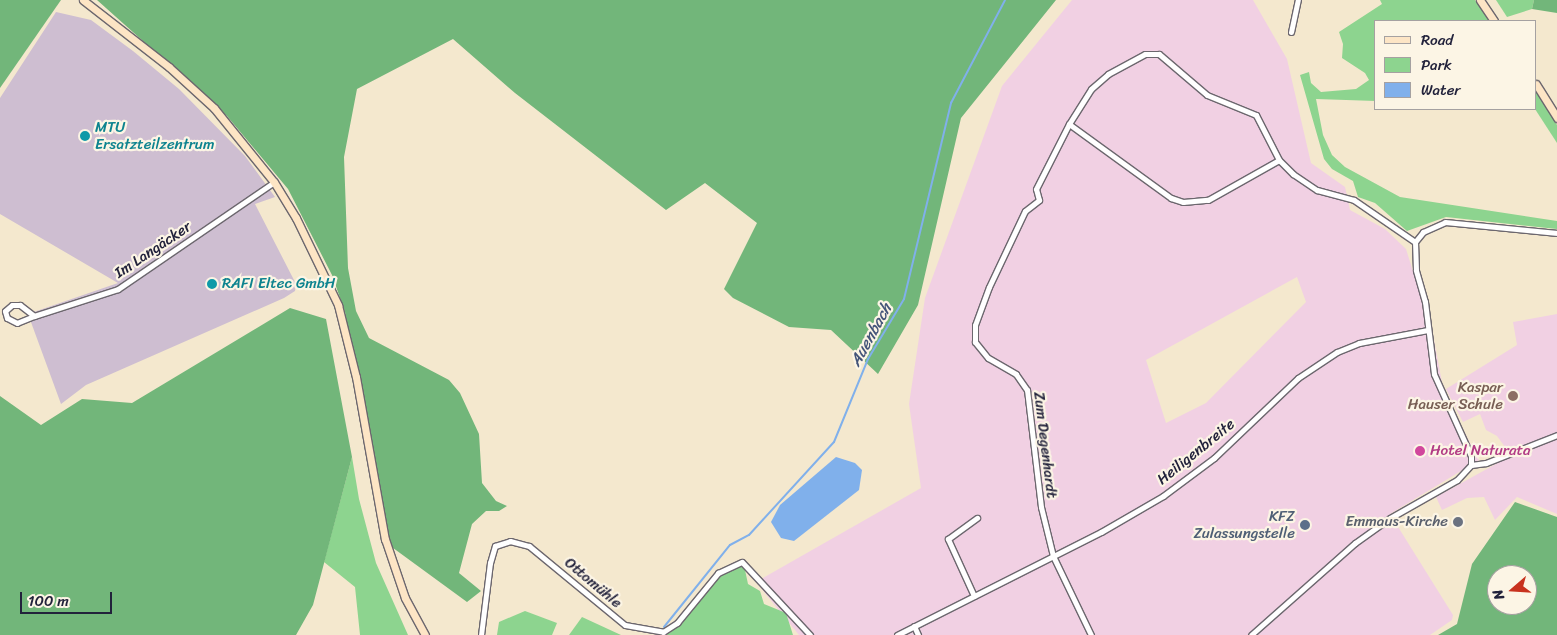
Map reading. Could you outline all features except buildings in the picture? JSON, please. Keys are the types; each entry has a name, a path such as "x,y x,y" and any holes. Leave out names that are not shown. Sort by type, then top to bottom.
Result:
{"main road":[{"path":"83,0 192,87 241,138 274,182 296,218 338,305 354,368 385,539 405,598 425,635"},
{"path":"1480,0 1493,20"},
{"path":"1537,86 1557,118"}],"street":[{"path":"1291,32 1298,0"},
{"path":"1280,160 1208,200 1183,202 1165,194 1069,124 1091,88 1108,74 1134,59 1154,54 1172,62 1207,95 1256,114 1280,160 1309,185 1354,200 1415,242"},
{"name":"Zum Degenhardt","path":"1069,124 1036,189 1039,200 1025,211 1004,254 975,325 975,342 988,358 1016,374 1027,390 1040,507 1053,556 1091,635"},
{"name":"Im Langäcker","path":"34,316 20,305 12,305 5,311 7,318 17,322 118,289 274,182"},
{"path":"1471,465 1470,456 1434,374 1428,330 1416,270 1415,242 1423,232 1445,222 1557,233"},
{"name":"Heiligenbreite","path":"897,635 1138,512 1192,476 1298,378 1322,361 1359,342 1428,330"},
{"path":"1251,635 1355,543 1390,518 1457,480 1471,465 1486,463 1557,435"},
{"path":"974,596 948,539 977,518"},
{"name":"Ottomühle","path":"481,635 492,555 495,546 510,541 530,546 625,625 663,632 677,623 718,573 742,562 810,635"},
{"path":"914,626 918,635"}],"shaded area":[{"path":"1072,0 1253,0 1287,59 1311,163 1345,187 1350,210 1385,229 1406,249 1433,335 1444,393 1479,460 1390,514 1453,615 1452,620 1430,635 799,635 756,582 921,488 909,404 925,298 1002,86","holes":["1297,277 1306,302 1206,403 1166,423 1146,360"]},
{"path":"56,12 91,20 133,51 179,89 245,156 275,197 255,204 296,284 295,291 284,298 86,385 61,404 28,314 118,283 0,214 0,98"},
{"path":"1557,314 1557,434 1508,451 1497,436 1486,430 1480,414 1463,422 1446,389 1517,345 1513,322"},
{"path":"1557,435 1557,514 1517,497 1495,520 1484,497 1467,498 1442,510 1436,497 1525,448"}],"green space":[{"path":"0,0 61,0 0,88"},
{"path":"97,0 1056,0 961,118 918,305 878,374 831,330 789,327 733,298 724,289 757,223 705,183 666,210 515,93 453,39 357,89 344,157 348,268 356,311 369,338 449,380 460,393 479,434 482,483 496,501 507,506 499,511 486,511 472,524 459,573 481,591 467,602 389,545 345,312 332,275 288,189 227,116"},
{"path":"1380,0 1475,0 1489,20 1374,20 1374,101 1316,99 1323,135 1332,155 1345,167 1400,197 1557,221 1557,229 1446,217 1407,231 1375,203 1358,197 1353,181 1332,169 1324,159 1300,75 1309,72 1311,83 1321,92 1356,89 1369,80 1365,73 1342,58 1343,44 1339,32 1382,4"},
{"path":"1496,0 1534,0 1532,9 1507,17"},
{"path":"1534,0 1557,0 1557,13 1532,9"},
{"path":"1537,93 1557,125 1557,143 1536,110"},
{"path":"290,308 326,319 352,457 313,605 296,635 0,635 0,396 41,425 82,399 132,403"},
{"path":"352,457 359,499 376,563 408,635 360,635 355,587 324,562"},
{"path":"1515,502 1557,517 1557,635 1438,635 1457,624 1472,564"},
{"path":"740,565 745,570 748,584 760,591 764,604 786,613 793,635 659,635 671,632 720,575"},
{"path":"525,611 557,623 552,635 497,635 499,622"},
{"path":"582,617 621,635 569,635"}],"water":[{"path":"836,457 855,463 862,470 859,490 794,541 781,538 771,522 780,505"}],"waterway":[{"name":"Auenbach","path":"664,627 730,545 749,535 834,442 868,359 904,299 951,103 1005,0"}],"place":[{"name":"MTU Ersatzteilzentrum","path":"85,136"},
{"name":"RAFI Eltec GmbH","path":"212,284"},
{"name":"Kaspar Hauser Schule","path":"1513,396"},
{"name":"Hotel Naturata","path":"1420,451"},
{"name":"Emmaus-Kirche","path":"1458,522"},
{"name":"KFZ Zulassungstelle","path":"1305,525"}]}
